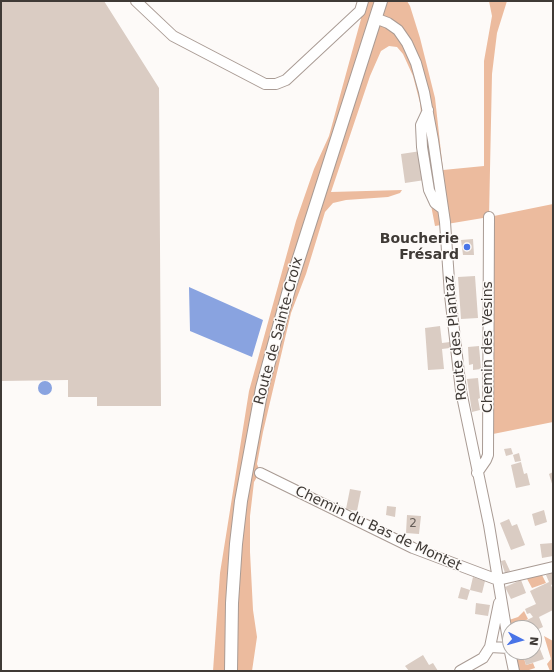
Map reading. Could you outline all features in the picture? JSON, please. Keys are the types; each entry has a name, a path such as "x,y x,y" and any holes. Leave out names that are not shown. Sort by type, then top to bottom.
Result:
{"main road":[{"name":"Route de Sainte-Croix","path":"231,671 232,603 236,544 241,501 262,388 290,286 381,1"}],"street":[{"path":"136,1 173,36 265,84 276,84 286,80 360,11 363,1"},
{"name":"Route des Plantaz","path":"375,18 388,23 398,30 407,43 416,63 428,110 443,209 450,294 461,391 476,473 489,525 505,620"},
{"name":"Chemin des Vesins","path":"476,473 488,455 489,217"},
{"name":"Chemin du Bas de Montet","path":"260,473 413,548 498,580"},
{"path":"498,580 553,567"},
{"path":"460,671 483,658 490,647 501,598"},
{"path":"490,647 502,649"},
{"name":"Route des Plantaz","path":"512,660 514,671"}],"shaded area":[{"path":"363,1 407,1 410,6 420,38 435,98 443,170 484,166 484,61 492,16 489,1 507,1 497,33 492,74 489,217 435,226 430,200 420,103 413,76 403,54 397,47 389,46 381,51 370,76 331,192 402,190 400,193 388,197 346,200 333,203 325,212 306,274 291,313 263,432 257,464 260,472 254,482 250,516 250,552 253,610 257,637 252,671 213,671 220,573 249,391 296,221 314,169 329,136 361,19 360,11"},
{"path":"553,204 553,422 488,435 489,217"},
{"path":"541,573 546,583 532,588 526,577"},
{"path":"524,611 528,619 509,620 518,617"},
{"path":"544,636 553,641 553,671 550,671 547,664 551,659"},
{"path":"515,660 524,660 526,665 533,663 535,668 526,671 517,671"}],"water":[{"path":"189,287 263,320 252,357 190,331"},
{"path":"45,381 50,383 52,388 50,393 45,395 40,393 38,388 40,383"}],"building":[{"path":"1,1 104,1 159,88 161,406 97,406 97,397 68,397 68,380 1,381"},
{"path":"421,151 425,180 405,183 401,154"},
{"path":"473,239 474,255 463,255 461,240"},
{"path":"475,276 478,318 461,319 458,277"},
{"path":"440,326 442,343 450,342 450,348 442,349 444,369 428,370 425,328"},
{"path":"479,346 481,369 473,370 473,364 469,365 468,347"},
{"path":"478,378 480,398 478,399 480,410 472,412 467,379"},
{"path":"511,448 513,454 506,456 504,449"},
{"path":"519,453 521,461 515,462 513,455"},
{"path":"521,462 524,474 527,473 530,485 516,488 511,465"},
{"path":"553,472 553,487 549,474"},
{"path":"350,489 361,491 357,511 346,509"},
{"path":"387,506 396,507 395,517 386,515"},
{"path":"544,510 547,522 535,526 532,514"},
{"path":"407,515 421,516 419,534 406,533"},
{"path":"509,519 512,526 517,524 525,545 511,550 500,523"},
{"path":"553,543 553,556 542,558 540,544"},
{"path":"505,560 510,571 505,573 501,561"},
{"path":"553,572 553,584 551,585 553,590 553,610 539,617 540,620 527,620 533,617 530,613 527,614 525,609 536,604 530,591 549,582 546,575"},
{"path":"473,577 485,581 482,593 470,590"},
{"path":"521,580 526,593 511,599 505,587"},
{"path":"461,587 470,590 467,600 458,598"},
{"path":"476,603 490,605 488,616 475,614"},
{"path":"423,655 429,665 433,663 438,671 409,671 405,666"},
{"path":"524,660 541,660 526,665"}],"place":[{"name":"Boucherie Frésard","path":"467,247"}]}
